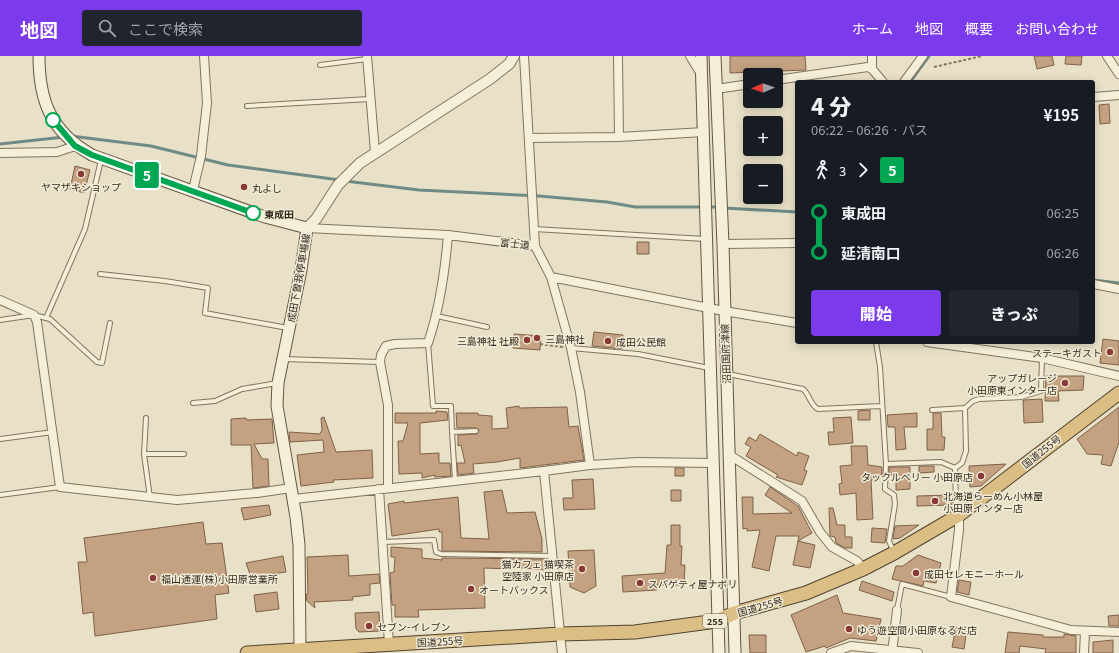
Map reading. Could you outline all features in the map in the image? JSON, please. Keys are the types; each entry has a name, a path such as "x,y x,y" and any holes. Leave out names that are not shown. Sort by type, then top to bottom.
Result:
{"highway":[{"name":"国道255号","path":"247,653 560,634 635,632 718,621 734,613 806,593 863,569 894,553 959,515 1119,393"}],"main road":[{"name":"成田下曽我停車場線","path":"39,56 40,87 53,120 61,132 75,146 101,158 265,217 307,228 301,270 278,383 278,419 294,499 299,545 299,651"},
{"name":"沼田国府津線","path":"701,56 704,132 704,200 719,653"},
{"name":"沼田国府津線","path":"715,56 735,653"}],"street":[{"path":"193,190 200,158 207,103 204,56"},
{"path":"307,228 316,218 345,177 376,152 490,80 508,64 514,56"},
{"name":"富士道","path":"307,228 448,235 535,246 530,138 524,56"},
{"path":"618,56 619,137"},
{"path":"690,56 702,76"},
{"path":"872,56 872,69"},
{"path":"905,80 923,56"},
{"path":"1107,56 1119,74"},
{"path":"367,57 376,152"},
{"path":"783,79 868,67 872,69 882,80"},
{"path":"716,89 743,85"},
{"path":"1095,97 1119,95"},
{"path":"530,138 619,137 704,132"},
{"path":"0,153 57,152 75,146"},
{"path":"388,487 388,405 380,362 381,355 386,346 395,344 428,343 437,316 446,271 448,235"},
{"path":"722,244 795,243"},
{"path":"535,246 551,277 572,348 580,392 590,465"},
{"path":"551,277 724,311 795,323"},
{"path":"1095,284 1119,288"},
{"path":"0,300 34,315 37,322 60,487 150,499 177,500 291,488"},
{"path":"941,344 1042,358 1119,376"},
{"path":"728,454 802,501 820,532 832,547 857,561 863,569"},
{"path":"294,499 590,465 637,462 713,463"},
{"path":"544,471 562,653"},
{"path":"379,489 389,644"},
{"path":"959,515 959,530 951,597 1071,630 1085,632 1119,632"},
{"path":"892,652 897,610"},
{"path":"1084,653 1085,632"},
{"path":"831,653 851,646 892,652 918,653"}],"lane":[{"path":"320,65 367,57"},
{"path":"247,106 371,99"},
{"path":"46,318 85,229 101,158"},
{"path":"534,229 706,239"},
{"path":"100,274 165,281 208,288 205,313 289,328"},
{"path":"0,320 34,315 50,319 97,362 102,363 110,323"},
{"path":"437,316 487,327"},
{"path":"428,343 433,406 451,406 455,480"},
{"path":"876,344 880,367 886,464 885,489 894,495 895,504 889,541 894,553"},
{"path":"572,348 638,354 710,368"},
{"path":"932,410 965,408 973,401 1022,397 1041,391 1042,358"},
{"path":"283,359 380,362"},
{"path":"726,373 804,389 813,406 818,409 882,406"},
{"path":"193,403 215,401 242,389 278,383"},
{"path":"954,468 962,463 966,450 965,408"},
{"path":"146,418 144,454 150,499"},
{"path":"452,432 476,431"},
{"path":"0,439 53,432"},
{"path":"144,454 184,454"},
{"path":"886,464 940,462 954,468"},
{"path":"954,468 956,502 959,515"},
{"path":"0,495 60,487"},
{"path":"382,542 434,540 436,552 441,554 552,556"},
{"path":"897,610 902,584 951,597"}],"path":[{"path":"934,67 982,56"},
{"path":"540,344 572,348"}],"building":[{"path":"730,56 805,56 806,70 783,71 783,68 743,68 743,72 730,73"},
{"path":"1034,56 1052,56 1054,65 1037,69"},
{"path":"1066,56 1082,56 1081,65 1065,64"},
{"path":"1109,104 1110,123 1100,124 1099,105"},
{"path":"75,166 90,170 84,193 70,189"},
{"path":"637,242 649,242 649,254 637,254"},
{"name":"成田公民館","path":"594,332 623,335 622,349 592,346"},
{"name":"三島神社 社殿","path":"514,334 541,336 540,350 513,348"},
{"name":"ステーキガスト","path":"1103,339 1119,341 1119,365 1100,363"},
{"name":"アップガレージ 小田原東インター店","path":"1046,376 1084,376 1083,390 1058,391 1059,401 1045,401"},
{"path":"1042,399 1043,422 1024,423 1023,400"},
{"path":"519,406 519,408 567,407 569,427 578,426 584,460 520,468 520,458 473,464 474,473 458,475 457,463 465,463 461,445 458,446 458,435 477,434 479,430 476,428 457,428 456,413 478,413 478,415 492,416 492,429 508,428 506,408"},
{"path":"1119,407 1119,442 1111,466 1101,464 1103,455 1087,454 1077,439"},
{"path":"870,410 870,420 858,420 858,411"},
{"path":"436,411 447,412 448,420 420,423 420,454 439,453 439,463 450,463 451,476 435,477 435,475 422,478 422,473 399,474 398,441 403,441 408,423 395,423 395,413 436,413"},
{"path":"917,413 917,427 904,427 906,449 896,450 895,427 888,427 887,415"},
{"path":"933,413 941,413 942,437 945,437 944,450 927,450 927,429 933,429"},
{"path":"324,417 336,452 372,450 373,478 333,480 334,482 301,486 297,455 324,452 323,440 290,442 289,432 320,434 322,430 321,418"},
{"path":"851,417 853,443 829,445 828,432 834,432 833,418"},
{"path":"246,418 247,420 272,419 274,443 254,444 262,459 268,459 269,486 253,488 251,445 231,445 231,419"},
{"path":"760,434 797,456 798,452 809,456 804,470 807,471 802,485 776,477 778,475 746,456 751,447 745,444 749,437 756,441"},
{"path":"851,446 867,446 868,465 882,467 882,475 879,475 879,480 871,480 873,519 857,520 856,493 840,495 839,484 842,483 840,466 852,465"},
{"name":"タックルベリー 小田原店","path":"1006,464 981,486 970,487 969,466"},
{"path":"919,466 934,466 934,472 919,473"},
{"path":"889,467 910,467 910,489 896,490 896,475 889,475"},
{"path":"675,468 684,468 684,476 675,476"},
{"path":"593,479 595,509 564,510 563,498 573,498 572,480"},
{"path":"770,487 798,506 812,533 798,541 799,536 776,536 769,571 752,567 760,530 747,531 747,528 743,529 742,497 753,497 753,514 792,513 765,495"},
{"path":"502,490 507,513 535,512 542,539 542,552 442,551 442,532 439,532 439,529 392,536 388,504 404,501 404,503 458,497 461,538 489,539 484,492"},
{"path":"671,490 681,490 681,501 671,501"},
{"name":"北海道らーめん小林屋 小田原インター店","path":"952,495 952,505 917,506 917,496"},
{"path":"269,505 271,515 244,520 241,508"},
{"path":"829,508 833,508 837,525 845,525 845,537 852,537 852,548 845,548 836,543 835,537 830,536"},
{"name":"福山通運(株)小田原営業所","path":"203,522 206,544 222,543 229,593 215,595 217,619 95,636 93,612 83,614 78,562 87,562 84,538"},
{"path":"671,525 680,525 680,546 682,546 681,565 685,565 684,585 657,585 657,590 623,592 622,576 665,573 667,545 671,545"},
{"path":"919,525 900,538 893,539 895,526"},
{"path":"872,528 887,529 885,543 871,542"},
{"path":"798,541 815,545 810,568 793,565"},
{"path":"391,547 422,549 422,558 442,560 442,558 545,559 546,570 512,567 511,569 484,568 485,608 418,610 419,617 395,617 395,605 392,605 390,573 394,572 395,557 391,557"},
{"name":"猫カフェ 猫喫茶 空陸家 小田原店","path":"594,550 596,586 584,593 570,587 568,551"},
{"path":"348,555 349,576 379,574 380,583 370,584 370,595 352,597 353,600 314,602 315,608 307,601 307,557"},
{"name":"成田セレモニーホール","path":"918,555 941,563 936,583 924,581 923,586 892,579 896,566 903,566"},
{"path":"283,556 286,572 251,577 246,563"},
{"path":"959,580 971,582 969,595 957,592"},
{"path":"862,581 894,592 892,601 859,590"},
{"path":"277,592 279,609 256,612 254,595"},
{"name":"ゆう遊空間小田原なるだ店","path":"837,595 843,613 881,619 876,641 850,638 826,648 825,646 806,652 791,615"},
{"path":"379,612 380,631 359,632 356,629 355,613"},
{"path":"1119,615 1119,626 1109,626 1108,616"},
{"path":"956,627 967,629 964,649 952,647"},
{"path":"1008,632 1043,635 1043,637 1064,637 1064,634 1076,636 1076,653 1045,653 1046,649 1020,646 1019,653 1005,653"},
{"path":"749,635 766,635 766,653 750,653"},
{"path":"1113,640 1113,653 1093,653 1093,642"}],"waterway":[{"path":"911,80 929,56"},
{"path":"71,136 151,146 228,165 340,180"},
{"path":"0,144 64,137"},
{"path":"345,181 419,190 539,196 607,202 635,207 718,207"},
{"path":"724,208 795,212"},
{"path":"1095,280 1119,283"}],"bus line":[{"name":"5","path":"53,120 61,132 75,146 92,155 193,190 253,213"}],"place":[{"name":"ヤマザキショップ","path":"81,174"},
{"name":"丸よし","path":"244,187"},
{"name":"東成田","path":"253,213"},
{"name":"三島神社","path":"537,338"},
{"name":"三島神社 社殿","path":"527,340"},
{"name":"成田公民館","path":"608,341"},
{"name":"ステーキガスト","path":"1110,352"},
{"name":"アップガレージ 小田原東インター店","path":"1065,383"},
{"name":"タックルベリー 小田原店","path":"981,476"},
{"name":"北海道らーめん小林屋 小田原インター店","path":"935,501"},
{"name":"猫カフェ 猫喫茶 空陸家 小田原店","path":"582,569"},
{"name":"成田セレモニーホール","path":"916,573"},
{"name":"福山通運(株)小田原営業所","path":"153,578"},
{"name":"スパゲティ屋ナポリ","path":"640,583"},
{"name":"オートバックス","path":"471,589"},
{"name":"セブン-イレブン","path":"369,626"},
{"name":"ゆう遊空間小田原なるだ店","path":"849,629"}]}
